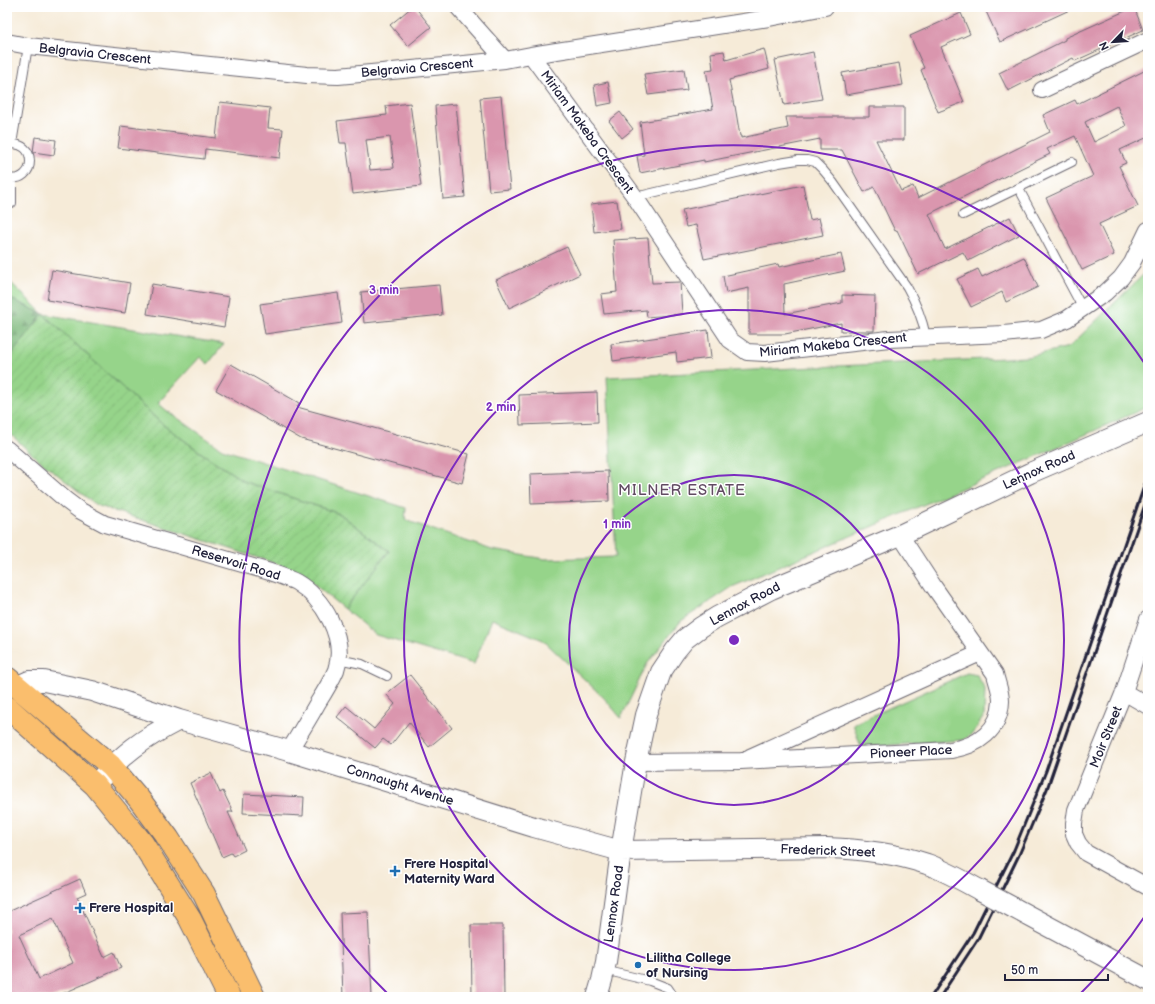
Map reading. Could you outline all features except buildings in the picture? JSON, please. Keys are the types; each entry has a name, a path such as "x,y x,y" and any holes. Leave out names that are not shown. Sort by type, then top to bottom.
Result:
{"main road":[{"path":"12,682 111,766 139,799 168,838 204,894 254,997"},
{"path":"7,706 95,785 146,850 190,920 229,997"}],"street":[{"path":"458,7 505,60"},
{"name":"Belgravia Crescent","path":"7,42 28,46 307,75 338,76 505,60 764,12 825,7"},
{"path":"1042,90 1148,40"},
{"name":"Miriam Makeba Crescent","path":"531,54 635,197 730,340 747,352 765,353 926,336 1024,333 1041,330 1054,325 1084,309 1105,294 1132,264 1148,230"},
{"name":"Lennox Road","path":"597,997 604,970 621,851 636,762 646,715 661,672 685,639 717,617 771,589 900,535 1030,473 1148,422"},
{"name":"Reservoir Road","path":"7,449 67,501 79,510 105,524 270,572 296,582 312,595 326,611 337,636 340,653 336,669 329,685 289,751"},
{"name":"Pioneer Place","path":"636,762 741,761 951,750 962,749 985,737 999,714 1001,700 999,687 994,674 934,588 900,535"},
{"name":"Moir Street","path":"1148,619 1124,692 1076,810 1074,823 1074,834 1078,843 1086,853 1148,887"},
{"name":"Pioneer Place","path":"741,761 980,653"},
{"name":"Connaught Avenue","path":"12,682 44,680 92,691 178,720 289,751 534,827 621,851"},
{"path":"7,706 12,682"},
{"path":"1124,692 1148,706"},
{"path":"95,785 111,766 123,755 144,739 178,720"},
{"name":"Frederick Street","path":"621,851 827,848 860,849 887,853 927,864 945,872 1148,980"}],"lane":[{"path":"12,203 10,178 23,176 30,167 27,150 22,147 9,144 28,46"},
{"path":"635,197 778,163 807,160 815,162 824,170 833,182 907,286 922,317 926,336"},
{"path":"963,215 1072,162"},
{"path":"1019,189 1084,309"},
{"path":"338,659 362,664 387,676"},
{"path":"604,970 650,981 668,988 674,997"}],"green space":[{"path":"1148,265 1148,400 1145,408 732,587 681,621 647,664 621,718 604,698 543,640 492,619 474,664 376,635 344,609 389,551 340,514 245,482 200,452 162,424 43,314 224,344 208,364 200,357 158,403 222,449 406,508 405,520 492,550 545,559 616,557 607,377 1027,357 1069,347 1144,274"},
{"path":"7,279 43,314 7,297"},
{"path":"7,297 43,314 7,361"},
{"path":"43,314 162,424 200,452 245,482 340,514 389,551 344,609 298,571 96,505 34,456 7,431 7,361"},
{"path":"967,673 977,675 985,689 984,716 973,733 964,740 861,747 853,724"}],"railway":[{"path":"931,997 973,933 1014,850 1046,771 1148,475"},
{"path":"940,997 978,939 1019,855 1047,789 1148,496"}],"place":[{"name":"Frere Hospital Maternity Ward","path":"395,871"},
{"name":"Frere Hospital","path":"80,908"},
{"name":"Lilitha College of Nursing","path":"638,965"}],"district":[{"name":"MILNER ESTATE","path":"682,490"}]}
